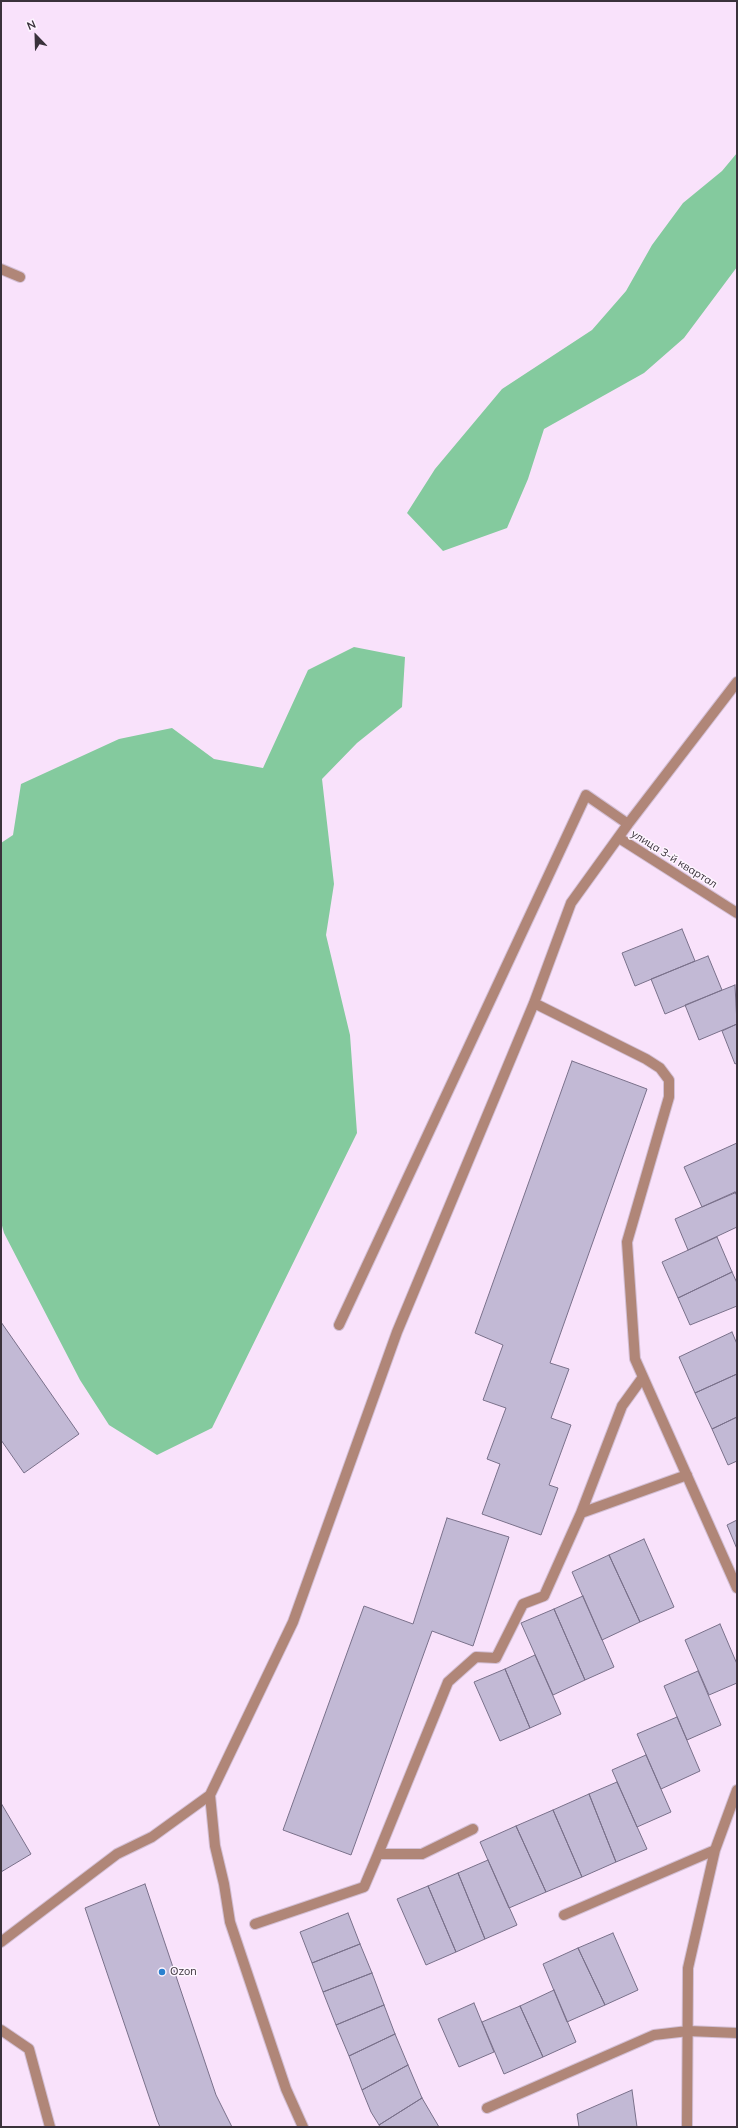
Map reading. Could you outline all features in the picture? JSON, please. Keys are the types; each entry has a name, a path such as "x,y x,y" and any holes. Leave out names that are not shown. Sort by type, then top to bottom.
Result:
{"street":[{"path":"1,269 20,277"},
{"path":"1,1942 117,1854 152,1837 210,1795 293,1622 397,1332 534,1003 571,903 628,824 737,682"},
{"path":"339,1325 586,795 628,824"},
{"name":"улица 3-й квартал","path":"619,838 737,913"},
{"path":"534,1003 646,1059 660,1068 669,1080 670,1097 627,1242 635,1359 737,1588"},
{"path":"255,1924 364,1887 448,1682 476,1657 496,1658 522,1604 544,1596 581,1513 622,1406 644,1377"},
{"path":"581,1513 687,1475"},
{"path":"687,2127 688,1968 715,1850 737,1790"},
{"path":"210,1795 214,1846 224,1884 230,1922 286,2089 303,2127"},
{"path":"378,1854 422,1854 473,1829"},
{"path":"564,1915 715,1850"},
{"path":"1,2030 29,2048 50,2127"},
{"path":"487,2108 654,2036 688,2031 737,2033"}],"green space":[{"path":"737,153 737,267 684,338 644,373 544,429 528,479 507,528 443,551 407,513 435,469 502,389 592,330 626,291 652,245 683,203 722,171"},
{"path":"354,647 405,657 402,707 357,743 322,779 334,884 326,935 350,1035 357,1133 212,1428 157,1455 109,1425 80,1380 4,1233 1,1222 1,843 13,835 21,784 119,739 172,728 214,759 263,768 308,670"}],"building":[{"path":"682,929 695,961 635,986 622,953"},
{"path":"708,956 722,990 665,1014 651,979"},
{"path":"735,985 737,1024 699,1040 685,1005"},
{"path":"737,1024 737,1063 735,1064 722,1031"},
{"path":"572,1061 647,1089 550,1363 569,1369 551,1418 571,1425 549,1485 558,1488 541,1535 482,1514 500,1464 487,1459 506,1408 483,1400 503,1345 475,1333"},
{"path":"737,1143 737,1192 702,1207 684,1167"},
{"path":"735,1192 737,1196 737,1227 688,1250 675,1219"},
{"path":"717,1237 732,1272 678,1298 662,1262"},
{"path":"732,1272 737,1283 737,1306 690,1325 678,1298"},
{"path":"1,1322 79,1434 24,1473 1,1440"},
{"path":"732,1332 737,1344 737,1374 695,1393 679,1357"},
{"path":"737,1374 737,1417 712,1429 695,1393"},
{"path":"737,1417 737,1461 728,1465 712,1429"},
{"path":"447,1518 509,1537 473,1646 432,1631 351,1855 283,1830 364,1606 413,1624"},
{"path":"737,1520 737,1549 727,1525"},
{"path":"644,1539 674,1607 640,1622 609,1555"},
{"path":"609,1555 640,1622 602,1640 572,1572"},
{"path":"583,1596 614,1667 585,1680 554,1609"},
{"path":"554,1609 585,1680 553,1695 521,1623"},
{"path":"720,1624 737,1664 737,1683 709,1695 685,1640"},
{"path":"535,1655 561,1714 530,1728 505,1669"},
{"path":"505,1669 530,1728 500,1741 474,1682"},
{"path":"698,1671 721,1725 687,1740 664,1686"},
{"path":"677,1717 700,1771 661,1789 637,1734"},
{"path":"646,1755 671,1812 637,1827 612,1770"},
{"path":"617,1782 647,1849 616,1862 589,1794"},
{"path":"589,1794 616,1862 582,1877 553,1810"},
{"path":"1,1803 31,1854 1,1872"},
{"path":"553,1810 582,1877 546,1892 516,1826"},
{"path":"516,1826 546,1892 509,1908 480,1842"},
{"path":"488,1860 517,1925 485,1939 458,1873"},
{"path":"458,1873 485,1939 456,1952 428,1886"},
{"path":"145,1884 216,2095 232,2127 160,2127 157,2120 85,1908"},
{"path":"428,1886 456,1952 426,1965 397,1899"},
{"path":"348,1913 360,1944 312,1963 300,1932"},
{"path":"613,1933 638,1990 605,2005 578,1948"},
{"path":"360,1944 372,1973 323,1992 312,1963"},
{"path":"578,1948 605,2005 567,2022 543,1964"},
{"path":"372,1973 384,2005 336,2025 323,1992"},
{"path":"554,1990 576,2042 543,2057 520,2006"},
{"path":"474,2003 494,2052 459,2067 438,2019"},
{"path":"384,2005 395,2034 349,2056 336,2025"},
{"path":"520,2006 543,2057 504,2074 482,2022"},
{"path":"395,2034 408,2065 362,2090 349,2056"},
{"path":"408,2065 422,2098 379,2125 371,2112 362,2090"},
{"path":"632,2090 637,2127 579,2127 577,2114"},
{"path":"422,2098 439,2127 380,2127 379,2125"}],"place":[{"name":"Ozon","path":"162,1972"}]}
